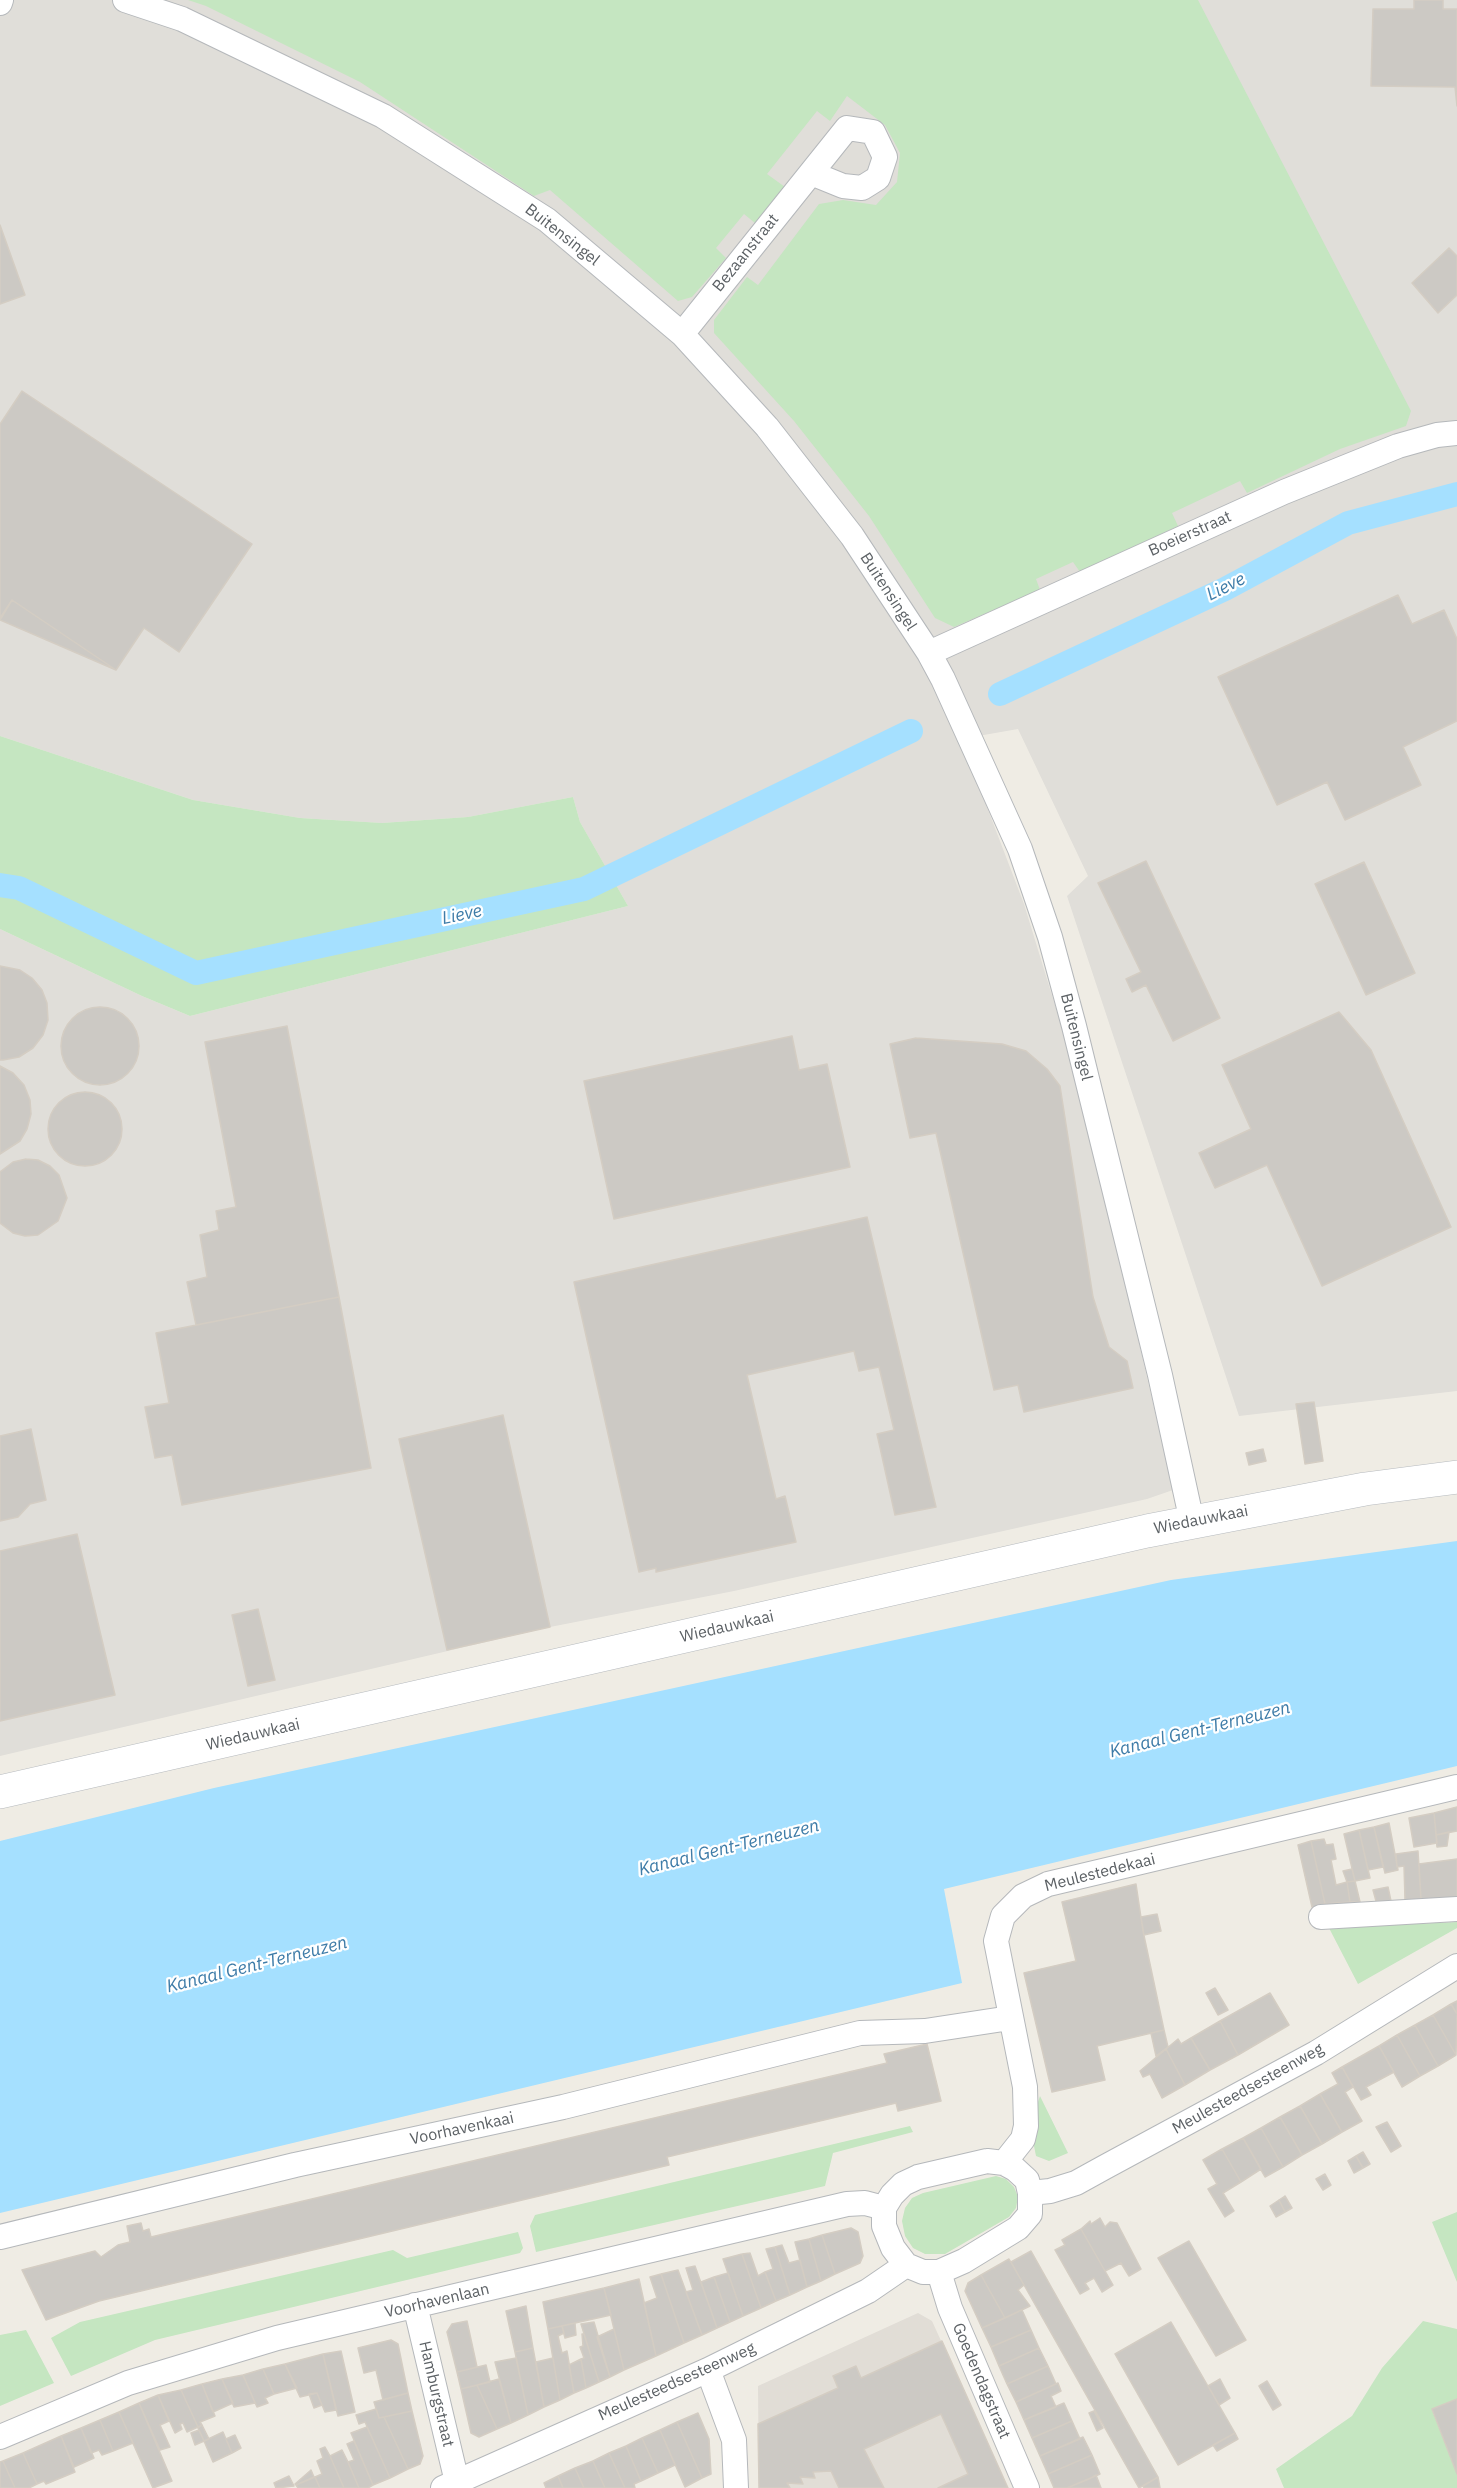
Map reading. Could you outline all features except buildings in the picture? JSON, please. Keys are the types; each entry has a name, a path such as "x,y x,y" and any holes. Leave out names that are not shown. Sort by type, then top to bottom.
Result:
{"main road":[{"name":"Wiedauwkaai","path":"0,1792 1192,1522 1365,1489 1457,1477"}],"street":[{"name":"Buitensingel","path":"125,0 183,19 383,116 547,220 682,334 767,427 852,537 929,653 954,701 1020,849 1053,948 1160,1375 1192,1522"},
{"name":"Bezaanstraat","path":"682,334 811,173"},
{"name":"Boeierstraat","path":"929,653 1284,492 1398,446 1437,435 1457,433"},
{"name":"Meulestedekaai","path":"1004,2163 1023,2139 1026,2126 1024,2087 1002,2019 996,1941 1004,1916 1023,1896 1047,1884 1457,1787"},
{"path":"1322,1917 1457,1909"},
{"name":"Meulesteedsesteenweg","path":"1030,2193 1050,2191 1076,2183 1316,2053 1457,1966"},
{"name":"Voorhavenkaai","path":"0,2237 295,2165 563,2107 850,2035 888,2031 925,2031 1002,2019"},
{"path":"987,2161 1004,2163 1015,2169 1027,2180 1030,2193 1030,2214 1018,2228 964,2261 939,2272 923,2272 906,2265 893,2248 884,2226 884,2208 903,2184 918,2177 987,2161"},
{"name":"Voorhavenlaan","path":"0,2438 128,2383 278,2338 848,2204 866,2203 884,2208"},
{"name":"Meulesteedsesteenweg","path":"450,2485 708,2370 868,2291 906,2265"},
{"name":"Goedendagstraat","path":"939,2272 950,2308 1027,2488"},
{"name":"Hamburgstraat","path":"415,2306 450,2485"},
{"path":"708,2370 735,2440 736,2488"}],"shaded area":[{"path":"0,0 1457,0 1457,1391 1239,1416 1067,896 1088,876 1018,729 961,739 1024,904 1080,1087 1173,1490 1147,1499 734,1591 550,1627 0,1756 0,929 190,1016 628,906 580,822 573,797 468,817 382,823 300,818 193,800 0,736"},
{"path":"918,2313 932,2321 1008,2488 759,2488 758,2386"}],"green space":[{"path":"188,0 1198,0 1411,411 1406,426 1340,449 1247,493 1240,481 1172,513 1178,526 1080,572 1073,562 1036,579 1040,590 954,627 935,618 869,516 794,421 714,333 714,320 747,277 758,285 819,204 843,200 876,205 897,182 900,153 885,125 847,96 830,121 817,111 767,174 785,187 755,223 744,214 716,248 726,258 692,297 678,301 550,190 534,196 360,82 206,6"},
{"path":"0,736 193,800 300,818 382,823 468,817 573,797 580,822 628,906 190,1016 0,929"},
{"path":"1457,1922 1457,1928 1358,1984 1329,1928"},
{"path":"1040,2096 1068,2153 1049,2161 1036,2156 1034,2146 1037,2129 1035,2111"},
{"path":"910,2126 913,2132 833,2153 825,2186 536,2252 530,2226 535,2215"},
{"path":"996,2176 1006,2179 1014,2187 1018,2197 1016,2208 1009,2217 945,2254 925,2254 913,2248 905,2236 902,2221 905,2208 912,2198 923,2193"},
{"path":"1457,2212 1457,2282 1432,2222"},
{"path":"518,2232 523,2248 520,2253 155,2340 71,2376 51,2338 80,2322 393,2250 407,2258"},
{"path":"1423,2321 1457,2329 1457,2399 1432,2410 1457,2474 1457,2488 1284,2488 1276,2469 1352,2416 1382,2368"},
{"path":"26,2330 54,2383 0,2406 0,2335"}],"water":[{"name":"Kanaal Gent-Terneuzen","path":"1457,1541 1457,1766 944,1889 962,1983 0,2213 0,1841 214,1788 1171,1580"}],"waterway":[{"name":"Lieve","path":"1000,694 1225,589 1348,523 1457,494"},
{"name":"Lieve","path":"0,885 19,888 196,973 584,889 911,731"}]}
